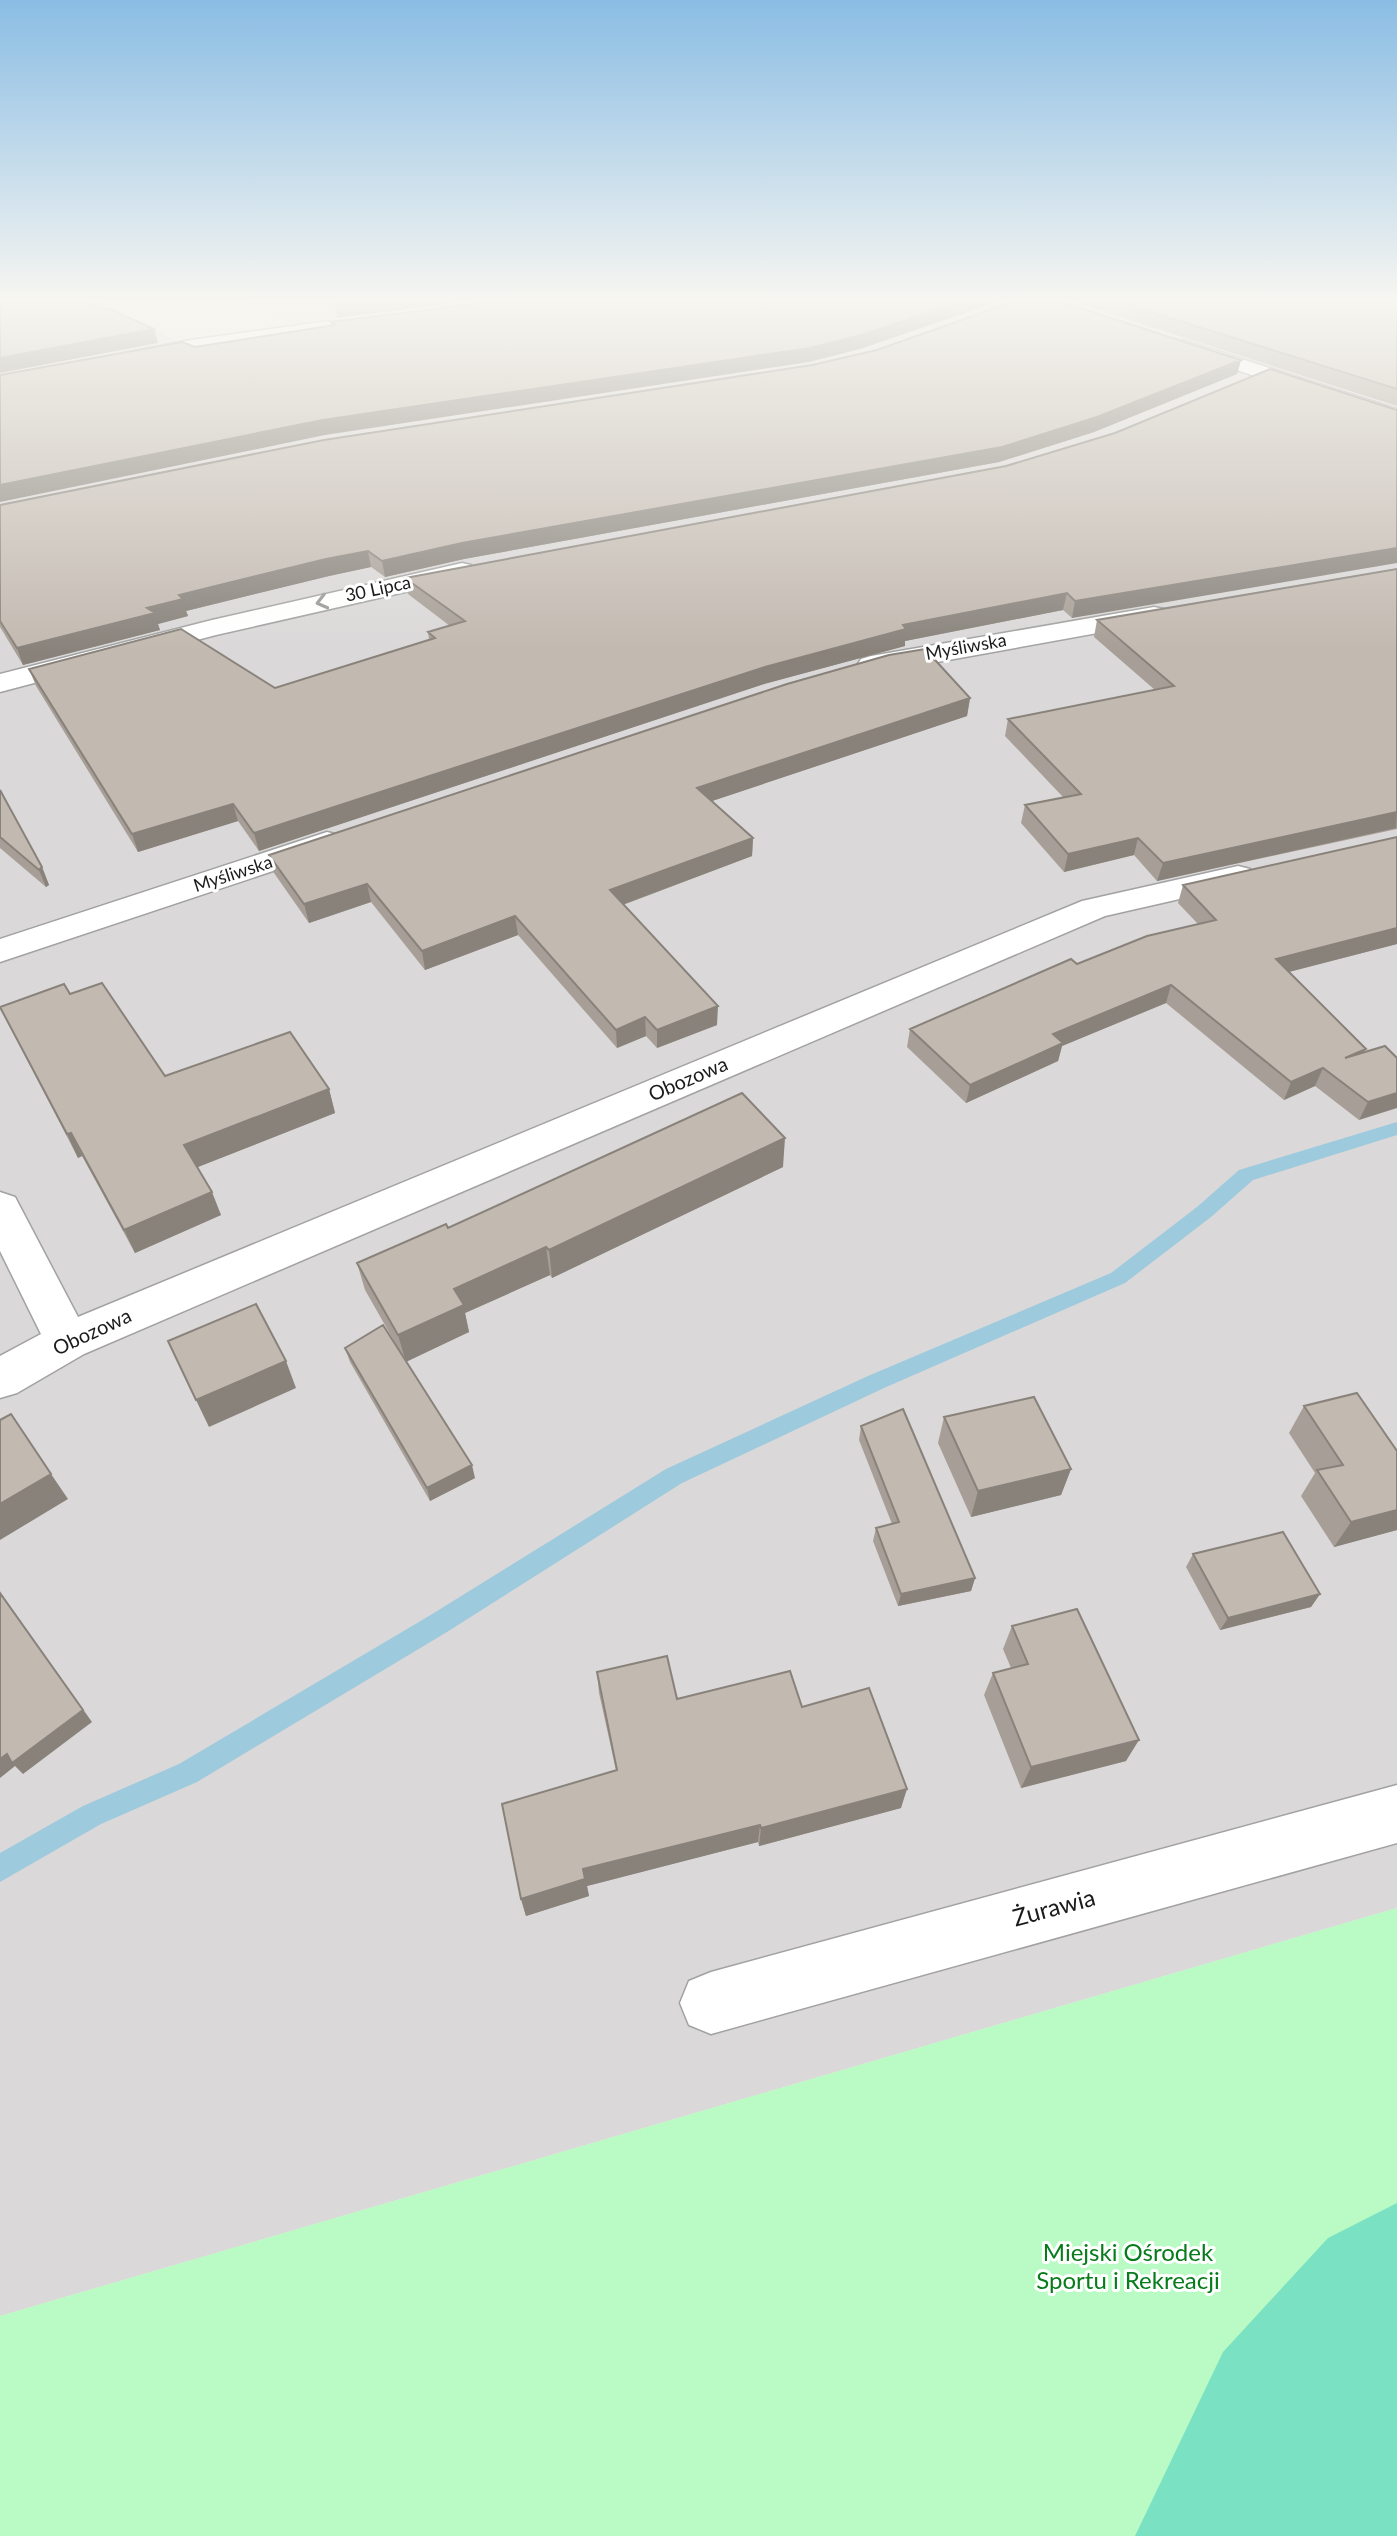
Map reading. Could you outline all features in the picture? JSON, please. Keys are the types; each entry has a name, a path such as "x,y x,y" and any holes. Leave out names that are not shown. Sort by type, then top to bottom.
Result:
{"street":[{"name":"30 Lipca","path":"0,683 318,603 481,567"},
{"name":"Myśliwska","path":"836,675 882,662 1179,611"},
{"name":"Myśliwska","path":"0,951 358,832"},
{"name":"Obozowa","path":"0,1379 68,1341 1094,908 1276,868"},
{"path":"0,1208 68,1341"},
{"name":"Żurawia","path":"711,2003 1397,1814"}],"shaded area":[{"path":"0,415 1397,415 1397,1908 0,2316"}],"green space":[{"name":"Miejski Ośrodek Sportu i Rekreacji","path":"1397,1908 1397,2536 0,2536 0,2316"},
{"path":"1397,2203 1397,2536 1135,2536 1223,2352 1328,2238"}],"building":[{"path":"0,415 354,415 323,420 0,485"},
{"path":"484,415 1101,415 1002,447 462,543 382,561 368,551 326,559 179,595 183,599 147,608 155,613 17,648 0,621 0,505 324,440"},
{"path":"1158,415 1397,415 1397,548 1075,601 1067,593 903,625 906,629 765,667 254,833 233,804 132,834 29,669 181,629 275,688 435,638 428,632 465,621 405,578 1006,466 1115,433"},
{"path":"1397,569 1397,812 1163,863 1138,838 1068,854 1025,805 1081,794 1008,719 1174,686 1097,620"},
{"path":"925,649 970,698 697,788 753,838 610,890 718,1006 657,1030 645,1017 616,1030 515,916 422,951 367,884 304,904 269,855 787,684 889,655"},
{"path":"0,790 42,867 39,870 0,837"},
{"path":"1397,837 1397,928 1276,959 1366,1049 1345,1058 1385,1046 1397,1058 1397,1093 1368,1102 1323,1068 1291,1082 1171,985 1053,1034 1063,1043 970,1085 910,1029 1071,959 1077,964 1147,936 1216,920 1183,885"},
{"path":"102,983 165,1076 290,1032 329,1089 184,1145 212,1192 124,1230 71,1133 67,1134 0,1007 64,984 70,994"},
{"path":"742,1093 785,1138 549,1250 546,1247 454,1289 464,1305 398,1335 357,1263 446,1224 448,1228"},
{"path":"256,1304 286,1361 196,1400 168,1341"},
{"path":"383,1325 472,1465 427,1488 345,1348"},
{"path":"1357,1393 1397,1451 1397,1510 1351,1522 1317,1470 1343,1465 1304,1406"},
{"path":"1034,1397 1071,1469 978,1491 944,1417"},
{"path":"903,1409 975,1578 901,1594 876,1528 899,1522 861,1426"},
{"path":"11,1414 51,1474 0,1504 0,1420"},
{"path":"1283,1532 1320,1594 1228,1618 1193,1554"},
{"path":"0,1593 83,1710 12,1763 7,1754 0,1759"},
{"path":"1077,1609 1139,1740 1031,1767 993,1673 1028,1664 1012,1626"},
{"path":"667,1656 677,1699 790,1671 802,1707 869,1688 907,1789 761,1828 760,1825 583,1869 585,1879 521,1899 502,1804 617,1770 597,1672"}],"waterway":[{"path":"0,1868 92,1815 188,1773 438,1624 674,1476 876,1382 1118,1278 1204,1212 1246,1175 1397,1128"}]}
